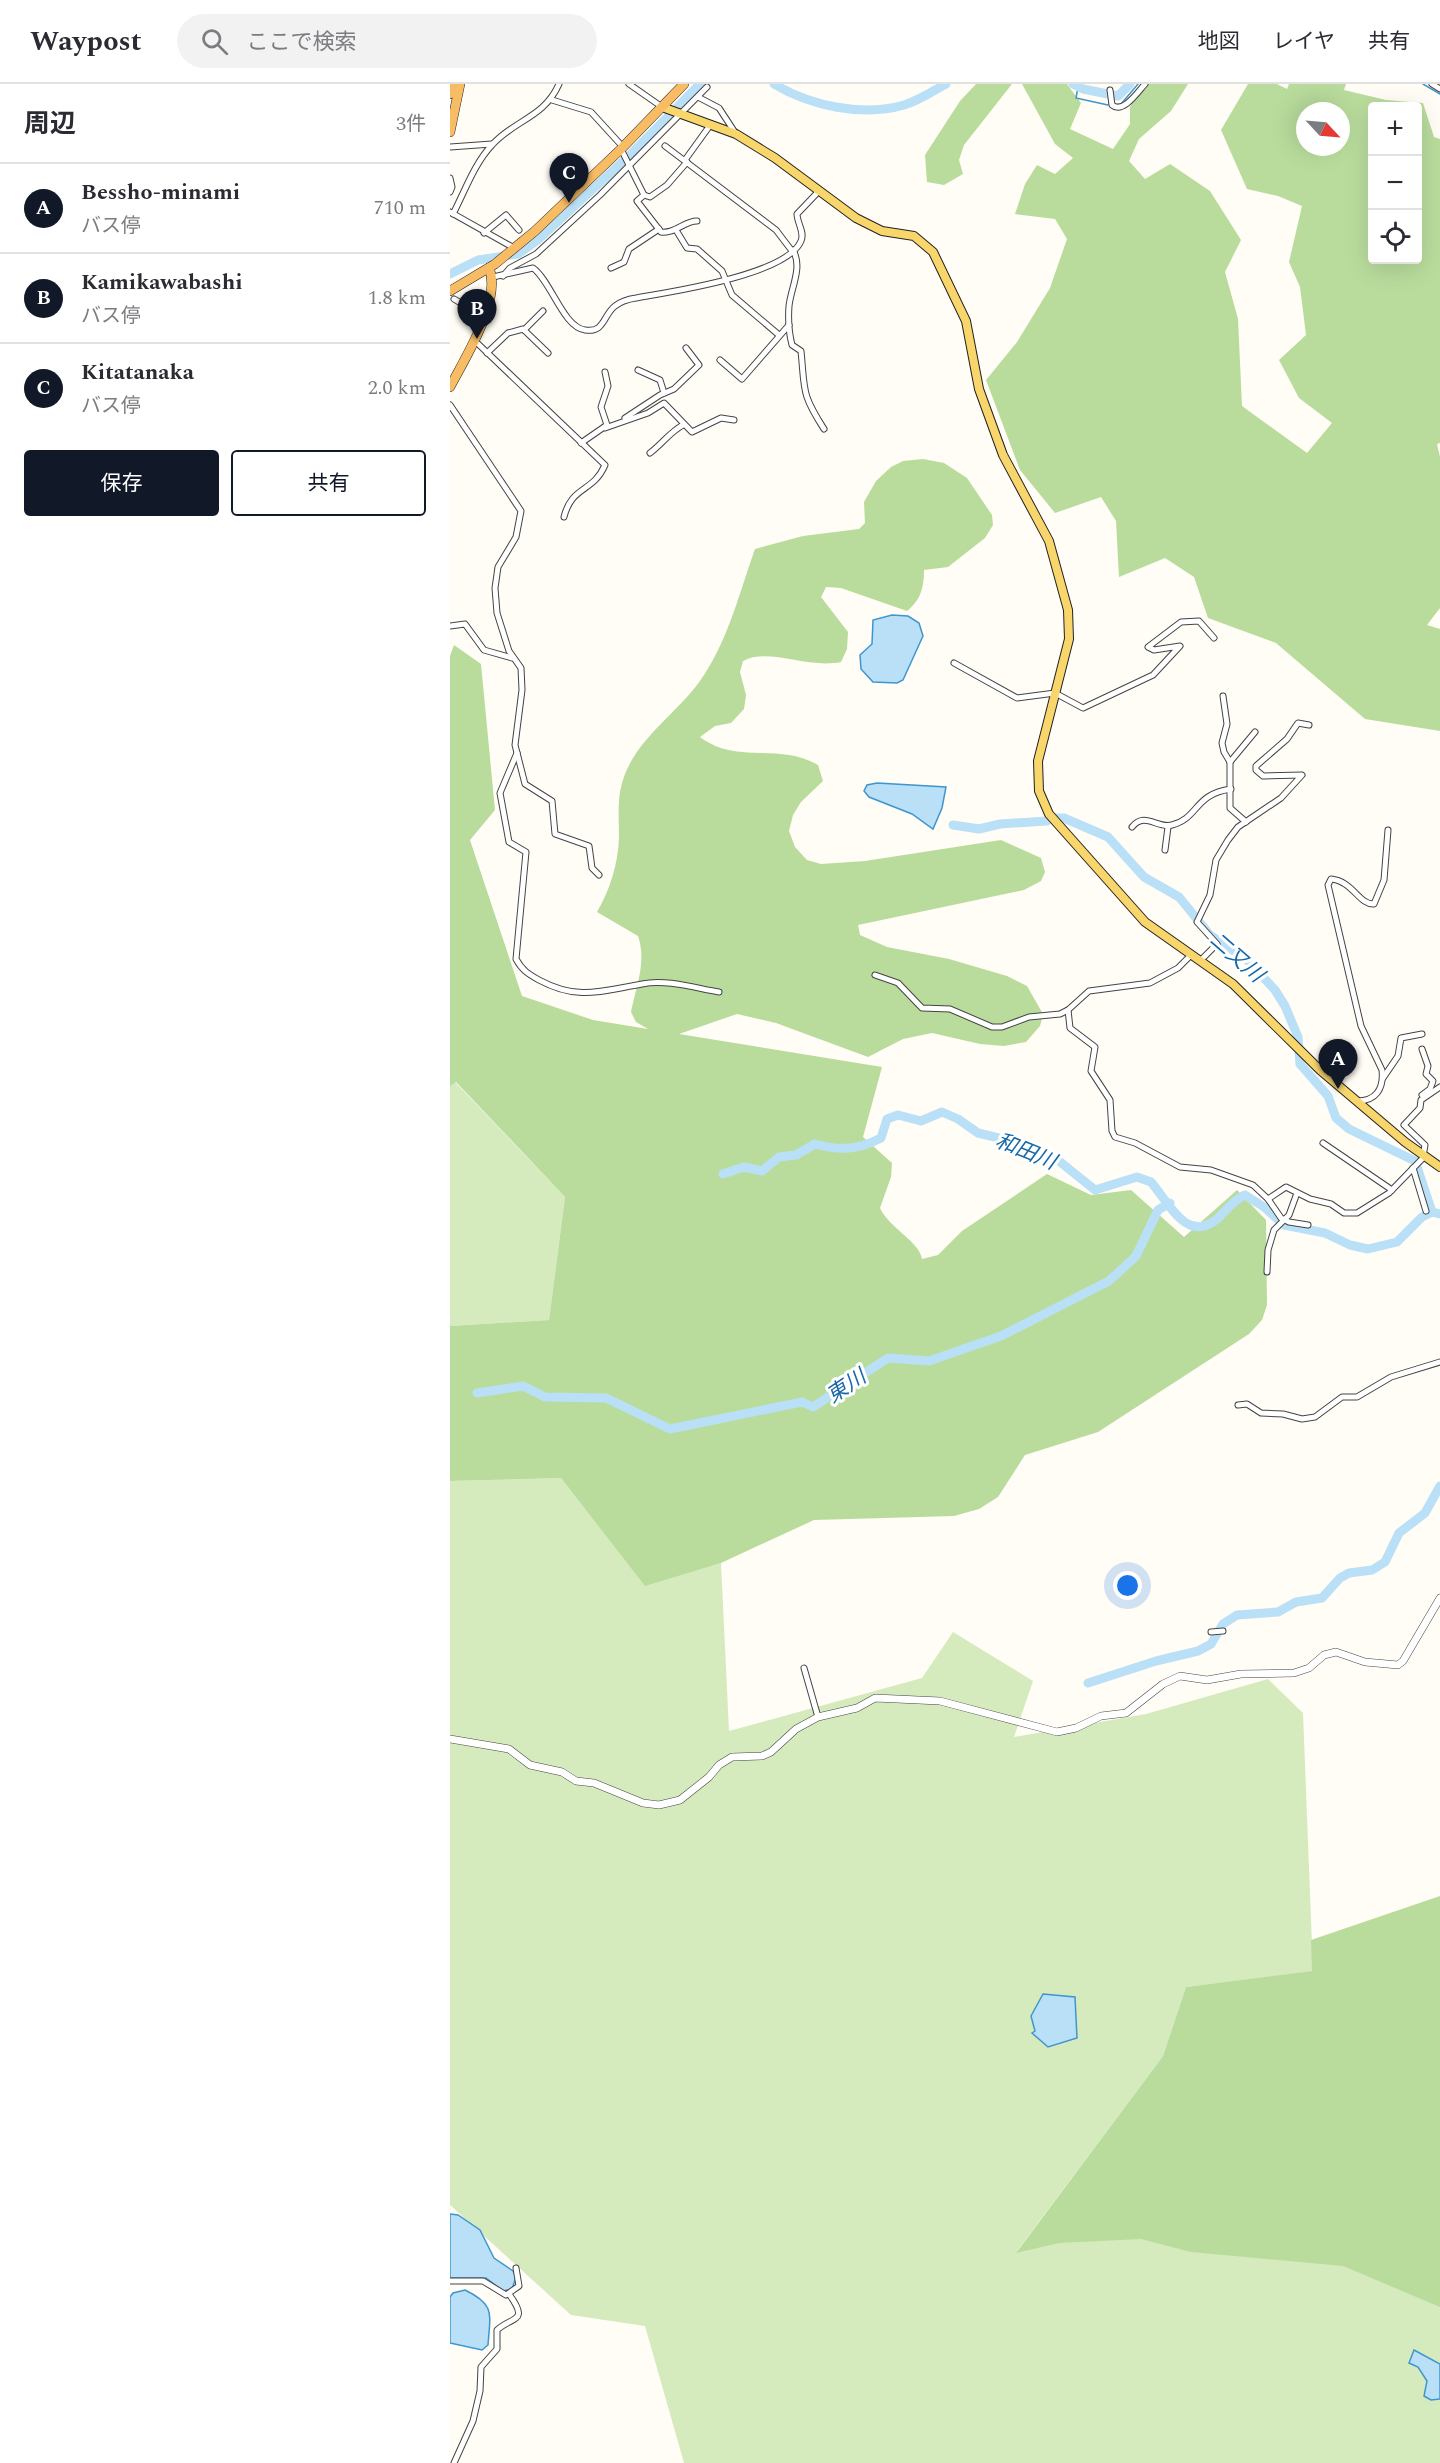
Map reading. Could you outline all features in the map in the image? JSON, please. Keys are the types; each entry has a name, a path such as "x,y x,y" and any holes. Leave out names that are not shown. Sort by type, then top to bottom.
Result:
{"highway":[{"path":"450,94 452,84"},
{"path":"450,132 459,84"},
{"path":"452,295 492,270 622,149 664,108 684,84"},
{"path":"450,387 474,340 491,292 492,270"}],"main road":[{"path":"664,108 736,134 872,227 914,236 925,243 940,262 966,321 979,389 1003,455 1044,531 1056,562 1068,610 1069,639 1038,761 1039,791 1048,814 1145,922 1233,984 1304,1055 1355,1101 1440,1167"}],"street":[{"path":"514,249 452,213 492,144 552,100 559,84"},
{"path":"629,84 664,108"},
{"path":"1110,90 1114,108 1124,106 1145,84"},
{"path":"1432,84 1440,89"},
{"path":"503,276 510,268 536,254 631,165 707,87"},
{"path":"698,97 719,108 736,134"},
{"path":"552,100 585,108 596,117 622,149 644,195"},
{"path":"644,195 650,196 658,192 686,161 711,124"},
{"path":"450,147 492,144"},
{"path":"665,146 776,230 793,250 798,264 789,306 792,345 801,351 804,393 824,429"},
{"path":"450,178 452,187 450,192"},
{"path":"492,270 503,276 528,267 536,270 574,324 585,330 599,328 615,305 630,299 664,294 764,269 801,242 803,235 797,214 819,191"},
{"path":"644,195 637,201 659,229 666,233 696,221"},
{"path":"484,233 506,215 519,230"},
{"path":"611,268 624,262 629,249 659,229"},
{"path":"676,230 687,248 698,249 722,271 732,296 779,335"},
{"path":"452,295 471,309 491,292"},
{"path":"487,353 508,333 525,330 543,311"},
{"path":"720,360 742,379 789,325"},
{"path":"525,330 548,352"},
{"path":"474,340 605,465 601,475 568,501 564,517"},
{"path":"613,425 664,393 675,389 699,365 686,348"},
{"path":"639,370 660,380 664,393"},
{"path":"605,372 608,386 601,406 606,428"},
{"path":"581,443 606,428 648,413 664,403 692,432 721,418 734,420"},
{"path":"450,405 521,511 516,537 498,567 495,588 497,613 512,658 522,668 522,690 516,733 517,753 525,784 552,801 555,834 589,846 592,868 599,875"},
{"path":"650,453 664,442 670,432 683,425"},
{"path":"954,663 1017,698 1055,693 1083,708 1153,675 1180,646 1154,650 1148,646 1181,622 1199,621 1214,638"},
{"path":"450,626 465,624 484,650 512,658"},
{"path":"1222,696 1227,724 1222,743 1230,762 1232,789 1230,808 1246,822"},
{"path":"1202,960 1217,944 1197,922 1210,895 1216,860 1228,840 1246,822 1281,798 1302,775 1263,776 1256,770 1256,766 1287,739 1298,723 1309,725"},
{"path":"1230,762 1256,732"},
{"path":"517,753 500,793 509,842 526,852 516,958 525,972 549,985 580,994 641,984 674,984 719,992"},
{"path":"1132,827 1139,821 1147,820 1168,827 1194,812 1208,795 1232,789"},
{"path":"1165,850 1168,827"},
{"path":"1383,1078 1377,1058 1361,1026 1328,885 1331,879 1342,880 1366,903 1374,904 1384,880 1388,830"},
{"path":"875,975 898,983 922,1008 950,1009 992,1027 1002,1027 1029,1017 1060,1014 1068,1010 1089,991 1150,983 1165,977 1192,954"},
{"path":"1068,1010 1070,1028 1095,1047 1091,1071 1110,1100 1112,1131 1115,1137 1135,1143 1180,1167 1211,1170 1253,1185 1268,1199 1284,1220 1308,1225"},
{"path":"1355,1101 1372,1099 1377,1095 1383,1078 1398,1056 1401,1038 1422,1034"},
{"path":"1268,1199 1286,1187 1297,1193 1328,1202 1351,1214 1364,1210 1392,1190 1424,1156 1425,1145 1404,1125 1420,1108 1421,1100 1433,1081 1426,1074 1428,1066 1422,1049"},
{"path":"1421,1100 1440,1087"},
{"path":"1323,1143 1392,1190"},
{"path":"1413,1168 1426,1211"},
{"path":"1267,1272 1268,1250 1274,1230 1291,1211 1297,1193"},
{"path":"1238,1405 1247,1404 1261,1413 1283,1414 1302,1419 1316,1417 1342,1397 1364,1394 1391,1377 1440,1362"},
{"path":"450,1739 509,1749 530,1765 562,1772 576,1780 594,1783 643,1803 659,1805 680,1800 710,1777 719,1765 732,1757 762,1756 771,1752 796,1729 818,1717 857,1708 875,1698 940,1701 1042,1730 1066,1731 1101,1716 1119,1715 1132,1710 1163,1683 1180,1676 1207,1680 1241,1674 1294,1673 1309,1668 1330,1653 1348,1655 1371,1663 1398,1665 1403,1661 1440,1598"},
{"path":"1211,1632 1223,1631"},
{"path":"804,1668 818,1717"},
{"path":"450,2281 483,2281 501,2293 509,2294 519,2286 516,2268"},
{"path":"454,2463 474,2421 480,2391 481,2367 497,2349 497,2330 513,2323 519,2313 518,2306 509,2294"}],"green space":[{"path":"976,84 1012,84 964,145 959,160 963,174 944,185 927,182 925,155 960,101"},
{"path":"1022,84 1067,84 1081,103 1070,129 1113,149 1130,124 1130,107 1143,84 1188,84 1171,111 1139,139 1129,161 1145,179 1170,164 1210,191 1241,240 1225,272 1238,319 1242,406 1307,453 1332,423 1299,398 1279,360 1306,335 1300,287 1289,262 1302,206 1278,196 1247,189 1221,130 1248,84 1277,84 1287,89 1289,84 1346,84 1344,90 1386,100 1411,102 1368,102 1368,264 1422,264 1423,103 1434,137 1440,139 1440,443 1437,444 1440,457 1440,608 1427,625 1440,629 1440,731 1365,719 1276,643 1208,618 1194,577 1165,558 1119,577 1116,521 1101,497 1055,513 1020,470 986,380 1017,342 1050,288 1067,239 1055,219 1015,214 1025,184 1037,165 1055,174 1073,158 1055,144"},
{"path":"923,459 944,463 967,478 992,515 993,525 985,538 948,567 924,570 921,593 907,611 841,588 826,587 821,597 848,632 847,649 841,662 815,663 764,656 743,661 740,672 746,695 744,709 731,723 715,726 700,737 729,750 788,755 803,758 818,765 823,781 801,802 793,815 789,831 795,847 807,860 821,864 865,861 1001,840 1041,858 1045,872 1041,881 1024,890 858,925 860,935 887,947 949,959 1007,976 1027,986 1043,1014 1040,1026 1026,1042 1004,1046 980,1044 932,1033 903,1039 868,1057 776,1023 737,1014 679,1034 882,1067 863,1137 892,1163 891,1177 880,1208 890,1222 920,1252 922,1259 938,1255 962,1231 1047,1174 1091,1195 1131,1190 1184,1237 1237,1190 1266,1220 1267,1305 1262,1320 1249,1334 1098,1432 1025,1455 998,1497 979,1509 954,1516 814,1520 721,1563 645,1586 561,1478 450,1481 450,1326 549,1320 565,1197 456,1082 450,1086 450,656 454,645 481,664 495,810 470,840 522,996 593,1020 648,1029 636,1022 631,1012 641,965 638,936 597,912 606,895 615,867 619,838 619,796 628,767 647,739 694,689 713,660 733,614 755,549 803,536 859,529 865,523 864,502 876,481 891,467 903,461"},
{"path":"455,1082 565,1197 549,1320 450,1326 450,1086"},
{"path":"561,1478 645,1585 721,1563 729,1731 922,1678 953,1632 1033,1681 1014,1737 1146,1714 1268,1679 1303,1713 1313,1971 1186,1987 1163,2056 1017,2251 1060,2227 1281,2244 1440,2287 1440,2463 684,2463 645,2326 571,2315 450,2205 450,1481"},
{"path":"1440,1896 1440,2307 1343,2266 1191,2252 1141,2239 1059,2243 1016,2253 1163,2056 1186,1987 1312,1971 1311,1940"}],"water":[{"path":"892,615 908,616 919,623 923,636 903,680 897,683 873,682 861,669 860,655 872,644 873,620"},
{"path":"877,783 946,787 942,808 933,829 912,814 869,797 864,791 867,785"},
{"path":"1043,1994 1075,1997 1077,2038 1048,2047 1032,2033 1035,2031 1031,2016"},
{"path":"450,2214 458,2215 480,2230 494,2258 513,2271 516,2277 512,2289 503,2291 486,2278 450,2278"},
{"path":"465,2290 482,2301 489,2312 488,2345 482,2350 450,2343 450,2297 453,2293"},
{"path":"1414,2350 1440,2364 1440,2399 1431,2400 1424,2396 1427,2381 1418,2367 1409,2363"}],"waterway":[{"path":"450,274 478,260 518,254 539,239 632,153 700,84"},
{"path":"774,84 788,92 820,103 871,110 909,103 946,84"},
{"path":"1073,84 1083,89 1118,96 1130,84"},
{"path":"1121,104 1138,84"},
{"path":"1423,84 1440,94"},
{"path":"1078,87 1076,98 1108,105"},
{"name":"二又川","path":"1056,818 1064,818 1108,837 1144,877 1179,897 1210,935 1246,959 1275,990 1285,1006 1298,1037 1300,1064 1328,1096 1336,1118 1349,1129 1415,1161 1432,1212"},
{"name":"二又川","path":"953,825 979,829 1000,824 1047,821"},
{"name":"和田川","path":"723,1174 744,1167 762,1171 779,1157 796,1155 815,1144 833,1148 857,1147 881,1138 887,1119 898,1115 921,1121 942,1112 958,1119 978,1133 1020,1143 1059,1161 1095,1190 1137,1177 1151,1182 1180,1218 1197,1227 1217,1219 1234,1202 1245,1195 1264,1207 1284,1225 1325,1233 1350,1245 1368,1249 1397,1242 1422,1217 1432,1212 1440,1214"},
{"name":"東川","path":"477,1393 523,1386 545,1397 606,1398 670,1429 802,1402 813,1407 888,1358 929,1361 1001,1336 1109,1281 1136,1256 1158,1210 1170,1203"},
{"path":"1088,1683 1156,1661 1198,1651 1211,1644 1223,1624 1237,1615 1278,1612 1296,1602 1322,1598 1340,1578 1349,1573 1372,1570 1385,1562 1399,1533 1425,1513 1440,1486"}],"place":[{"name":"Kitatanaka","path":"569,203"},
{"name":"Kamikawabashi","path":"477,339"},
{"name":"Bessho-minami","path":"1338,1089"}]}
